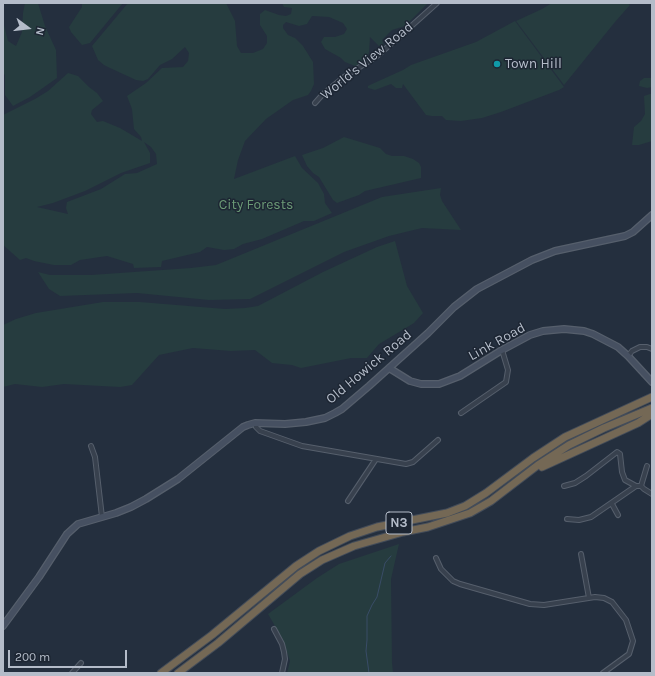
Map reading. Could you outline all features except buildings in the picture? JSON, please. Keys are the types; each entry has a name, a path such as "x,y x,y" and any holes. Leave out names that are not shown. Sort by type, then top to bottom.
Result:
{"highway":[{"name":"N3","path":"161,673 212,635 296,566 318,551 350,536 377,527 447,513 465,506 486,493 533,458 565,437 652,397"},
{"name":"N3","path":"178,673 218,643 300,574 322,560 354,546 428,527 470,513 491,501 538,465 568,445 652,408"},
{"path":"516,482 537,469 652,414"}],"main road":[{"name":"Old Howick Road","path":"3,626 39,577 70,530 78,524 125,510 155,494 178,479 243,427 255,423 300,423 325,418 342,409 428,333 454,307 477,289 528,262 555,251 614,240 625,236 634,232 652,215"},
{"name":"Link Road","path":"389,368 410,381 421,384 439,384 460,376 502,350 525,338 543,331 564,330 593,334 618,347 652,382"}],"street":[{"name":"World's View Road","path":"315,103 323,94 344,77 377,56 437,3"},
{"path":"628,356 632,351 640,347 652,349"},
{"path":"461,413 506,382 508,370 502,350"},
{"path":"255,423 256,428 260,431 294,444 314,449 410,464 438,440"},
{"path":"91,446 95,457 102,517"},
{"path":"564,486 579,481 617,452 620,454 622,472 625,480 636,486 642,486"},
{"path":"348,501 376,459"},
{"path":"642,486 648,466"},
{"path":"567,519 579,520 587,518 612,504 636,486"},
{"path":"642,486 644,490 652,494"},
{"path":"612,504 618,515"},
{"path":"581,554 589,598"},
{"path":"436,558 442,569 453,581 530,604 544,605 600,597 612,602 626,620 633,637 632,647 629,654 603,673"},
{"path":"274,629 282,644 284,652 285,659 282,673"},
{"path":"72,673 81,663"}],"green space":[{"path":"25,3 38,3 45,26 56,50 57,78 30,97 13,106 5,95 5,75 3,73 3,21 8,41 16,46 22,32"},
{"path":"82,3 123,3 90,43 82,45 71,32 69,27 82,7"},
{"path":"128,3 226,3 235,21 237,46 241,53 253,53 263,49 267,43 267,36 260,25 260,14 265,10 279,15 286,16 291,14 292,8 284,7 282,3 428,3 405,26 392,30 382,40 384,46 379,46 370,37 367,58 365,61 355,66 345,62 325,49 321,42 324,37 335,37 344,34 347,29 343,23 329,17 312,16 307,24 299,26 286,22 283,25 283,28 288,35 295,38 303,46 313,62 314,84 308,95 293,100 266,119 245,141 238,160 234,179 295,156 302,168 318,183 324,194 325,203 332,213 314,221 304,221 262,239 243,244 234,249 224,250 207,247 200,252 162,261 161,267 134,268 133,264 107,256 80,260 71,265 54,265 26,258 20,260 3,245 3,115 48,91 68,73 78,76 97,93 103,101 92,110 91,114 97,122 103,121 120,128 142,141 141,137 134,129 132,109 127,96 146,83 162,68 183,67 188,61 189,53 185,47 172,59 160,65 148,79 143,81 136,80 104,65 98,60 92,46","holes":["144,142 151,147 156,154 157,164 137,173 125,174 101,189 67,202 66,208 68,214 37,207 53,203 85,191 121,173 150,163 150,153"]},
{"path":"552,3 627,3 630,5 564,85 516,21"},
{"path":"515,21 564,87 501,112 482,118 461,121 446,120 442,116 426,115 403,84 402,88 396,88 391,84 375,90 368,88 368,86 411,65 476,42"},
{"path":"644,78 652,78 652,87 647,88 639,86 640,81"},
{"path":"652,94 652,141 639,145 632,145 634,127 641,121 645,114 644,96"},
{"name":"City Forests","path":"344,137 380,148 386,154 392,156 404,156 413,159 419,163 421,167 421,178 365,191 359,195 337,203 333,200 319,177 307,166 302,155 323,148"},
{"path":"441,188 440,195 442,201 461,230 422,228 389,236 344,252 250,299 209,300 137,293 60,296 49,289 38,272 50,275 91,275 216,265 382,197"},
{"path":"395,241 407,286 423,313 414,323 379,344 367,358 351,358 301,368 292,365 272,363 255,350 231,351 193,348 159,355 132,385 120,387 64,384 42,387 15,384 3,387 3,325 16,319 36,313 103,302 140,302 225,309 258,306 323,272 377,247"},
{"path":"399,544 391,579 393,673 287,673 290,661 282,638 268,614 317,578 339,564"}],"waterway":[{"path":"369,673 366,651 367,616 377,597 385,563 391,556"}],"place":[{"name":"Town Hill","path":"497,64"}]}
